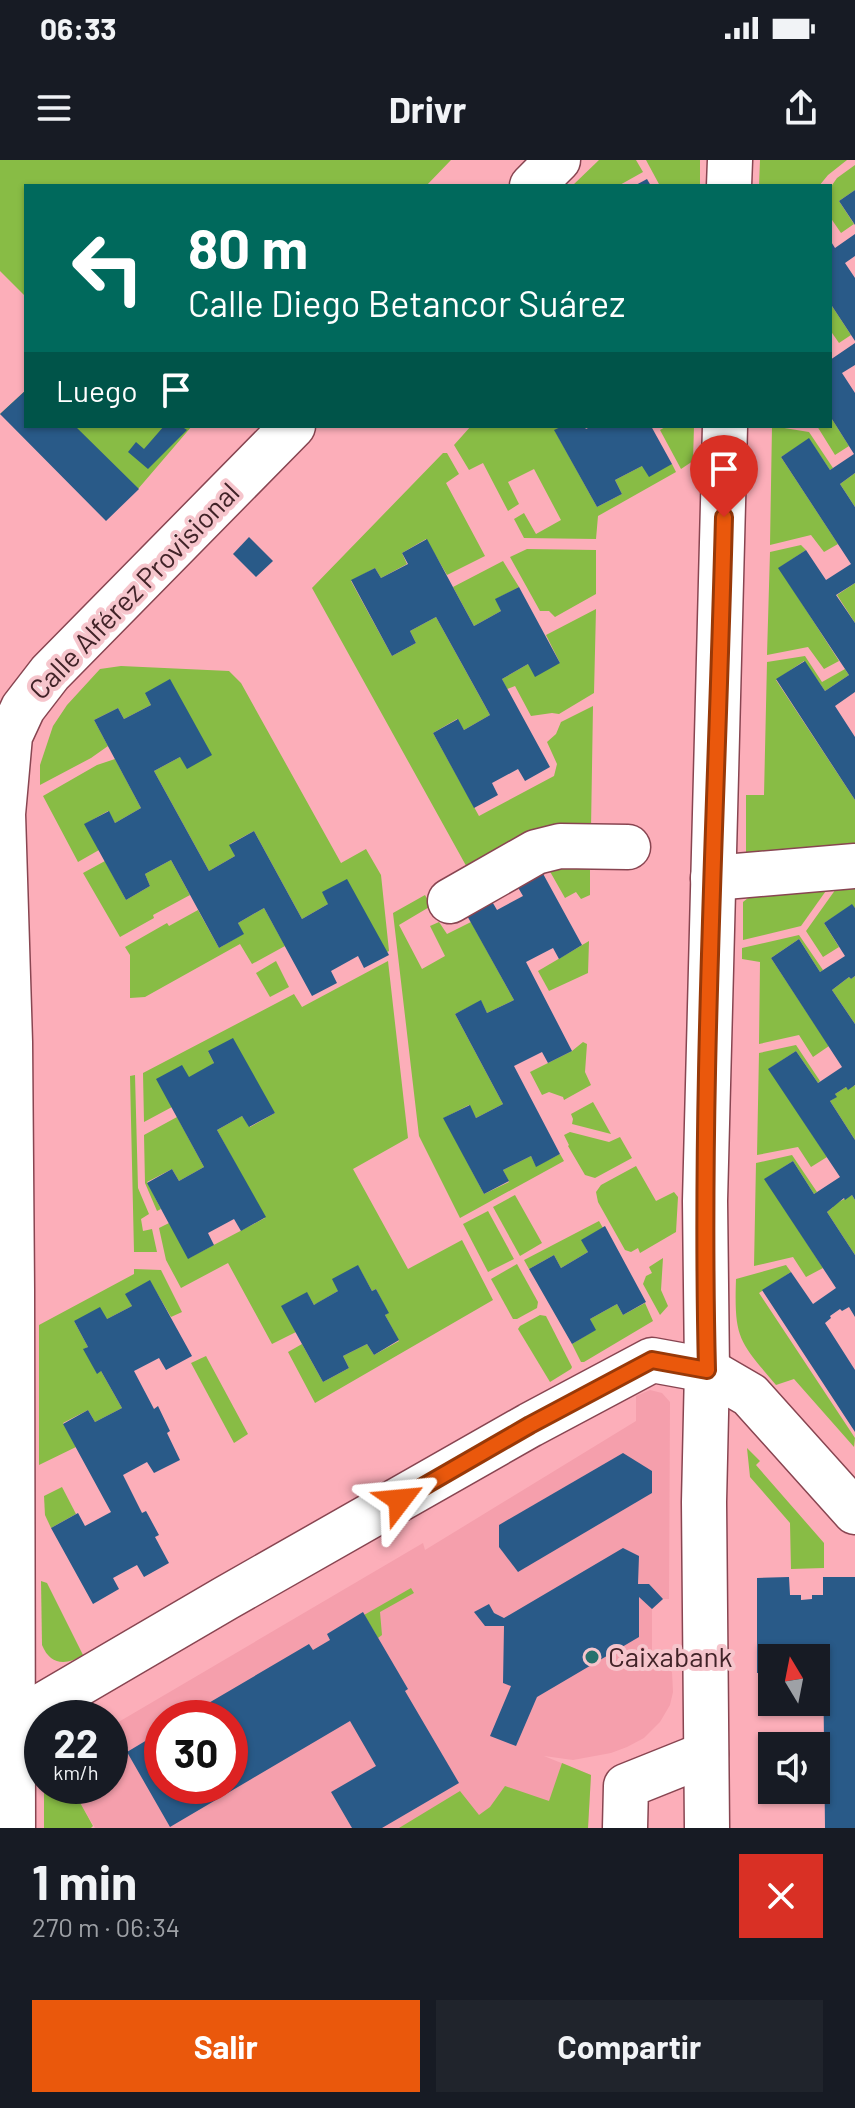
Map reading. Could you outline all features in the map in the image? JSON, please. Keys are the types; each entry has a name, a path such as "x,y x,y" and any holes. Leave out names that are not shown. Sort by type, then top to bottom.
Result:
{"street":[{"path":"534,184 558,160"},
{"path":"729,184 730,160"},
{"name":"Calle Alférez Provisional","path":"13,1828 1,815 10,736 23,708 50,673 291,428"},
{"path":"707,1828 705,1217 725,428"},
{"path":"450,901 536,852 560,846 628,847"},
{"path":"713,878 855,866"},
{"path":"14,1722 530,1425 652,1360 707,1370 750,1395 855,1512"},
{"path":"625,1828 626,1786 706,1754"}],"shaded area":[{"path":"650,1390 662,1393 670,1402 669,1599 663,1599 652,1609 652,1654 662,1667 672,1672 673,1692 670,1705 660,1722 644,1738 627,1747 573,1760 544,1756 591,1775 588,1828 95,1828 81,1804 128,1804 128,1716 144,1707 144,1804 248,1804 248,1700 156,1700 423,1543 425,1550 636,1421 636,1396"}],"green space":[{"path":"0,160 451,160 428,184 24,184 24,295 0,271"},
{"path":"599,160 636,160 643,172 622,184 574,184"},
{"path":"646,160 700,160 700,184 659,184"},
{"path":"760,160 847,160 821,184 759,184"},
{"path":"855,165 855,190 839,201 854,224 841,233 832,220 832,185"},
{"path":"832,306 851,335 839,343 832,333"},
{"path":"24,392 24,427 0,414"},
{"path":"832,419 849,446 835,455 818,428 832,428"},
{"path":"26,428 190,428 138,489"},
{"path":"469,428 560,428 555,431 597,507 622,494 615,480 642,466 672,464 676,472 598,516 596,539 524,538 514,519 524,513 536,534 561,520 534,469 508,482 519,504 508,511 483,463 469,470 454,445"},
{"path":"694,428 693,461 681,469 660,430"},
{"path":"772,428 809,432 833,468 830,470 809,439 781,457 838,544 824,552 811,535 770,545"},
{"path":"443,453 447,453 459,474 446,483 485,556 447,575 426,539 402,553 407,564 381,578 375,568 351,581 392,656 416,643 410,631 436,617 490,715 464,730 457,719 433,733 479,816 554,776 557,764 547,742 556,734 561,722 593,706 591,829 469,871 312,588"},
{"path":"855,473 855,507 840,484"},
{"path":"801,545 806,550 779,568 839,661 824,669 808,647 767,655 770,552"},
{"path":"527,549 596,550 596,594 555,617 549,611 540,611 510,557"},
{"path":"503,561 519,587 496,599 501,611 474,626 453,587"},
{"path":"855,583 855,623 837,595"},
{"path":"596,609 594,693 559,714 531,716 515,686 507,689 502,679 528,664 560,663 546,635"},
{"path":"805,656 822,682 845,669 849,675 825,691 804,661 776,680 855,800 855,843 746,854 746,795 764,795 767,662"},
{"path":"121,666 229,671 241,683 341,863 366,849 381,875 389,951 328,904 302,919 254,831 230,844 235,856 209,871 154,771 180,757 145,693 151,705 124,719 118,708 94,720 108,746 40,785 40,765 53,726 67,705 100,669"},
{"path":"115,759 141,808 115,823 108,811 85,824 99,850 78,862 43,796 97,765"},
{"path":"171,860 190,895 120,937 83,873 105,861 126,900 150,886 145,874"},
{"path":"548,868 590,868 590,895 581,899 576,892 565,898"},
{"path":"838,886 855,887 855,908 852,905 824,923 839,947 823,957 806,931"},
{"path":"828,888 801,926 743,940 743,902 748,898"},
{"path":"425,895 431,906 399,925 422,969 445,956 430,926 439,922 447,934 471,922 514,1000 487,1013 481,1001 455,1014 503,1104 476,1118 469,1105 444,1118 484,1194 509,1182 503,1170 531,1156 536,1166 560,1154 564,1161 460,1218 419,1136 393,913"},
{"path":"264,908 285,946 252,964 240,944 145,997 130,998 130,955 125,947 167,923 169,926 198,910 219,948 243,934 238,923"},
{"path":"799,935 823,970 820,972 799,939 771,958 829,1046 813,1057 799,1035 759,1044 760,962 742,959 742,948"},
{"path":"589,941 588,973 549,991 538,971"},
{"path":"276,961 289,987 270,997 256,973"},
{"path":"388,961 408,1138 353,1169 408,1269 462,1240 493,1300 315,1403 288,1352 302,1344 323,1382 349,1368 343,1356 367,1344 374,1355 399,1341 376,1289 372,1291 358,1266 338,1291 314,1305 307,1293 296,1332 272,1344 228,1263 181,1288 166,1260 159,1228 169,1223 189,1258 265,1218 217,1130 242,1116 250,1127 275,1113 208,1051 214,1063 172,1107 144,1122 143,1073 294,994 302,1007"},
{"path":"855,976 855,1024 832,990"},
{"path":"583,1042 587,1044 585,1072 591,1085 564,1100 549,1092 542,1095 530,1072 572,1051"},
{"path":"796,1045 820,1081 818,1083 796,1051 769,1069 827,1157 811,1167 798,1147 757,1155 759,1053"},
{"path":"135,1075 138,1188 149,1214 141,1219 143,1231 152,1229 157,1252 134,1252 130,1076"},
{"path":"854,1085 855,1140 830,1101 836,1097 835,1094"},
{"path":"593,1102 611,1134 572,1124 571,1114"},
{"path":"177,1117 204,1167 179,1181 172,1169 147,1182 161,1209 157,1211 145,1183 144,1135"},
{"path":"570,1132 609,1142 620,1137 632,1158 595,1178 585,1175 564,1135"},
{"path":"792,1155 817,1192 814,1194 793,1161 765,1179 823,1268 806,1277 793,1257 754,1266 756,1163"},
{"path":"636,1166 656,1201 674,1192 678,1197 676,1232 640,1253 638,1248 631,1252 625,1250 598,1202 596,1192 601,1185"},
{"path":"515,1195 542,1243 520,1256 493,1207"},
{"path":"852,1195 855,1200 855,1255 827,1212 833,1205"},
{"path":"488,1211 514,1259 488,1272 463,1224"},
{"path":"599,1221 603,1228 582,1240 588,1252 561,1268 554,1255 529,1269 524,1260"},
{"path":"663,1258 661,1290 668,1306 660,1315 643,1284 646,1276 652,1273 649,1267"},
{"path":"517,1264 538,1302 537,1308 513,1319 491,1279"},
{"path":"786,1265 791,1272 759,1293 855,1438 854,1447 794,1379 776,1385 741,1338 736,1315 736,1279"},
{"path":"134,1269 161,1270 182,1312 171,1317 150,1281 126,1294 132,1306 107,1319 74,1321 88,1347 84,1349 122,1408 95,1422 88,1410 63,1423 76,1447 39,1465 39,1325 134,1274"},
{"path":"645,1303 653,1321 581,1362 572,1344 595,1330 590,1319 617,1304 623,1315"},
{"path":"540,1315 546,1316 572,1367 550,1382 518,1329"},
{"path":"206,1356 248,1434 234,1443 191,1363"},
{"path":"747,1448 760,1461 756,1465 824,1543 824,1568 791,1569 790,1523 750,1477"},
{"path":"62,1487 76,1514 51,1528 45,1515 44,1496"},
{"path":"41,1581 47,1583 83,1655 77,1659 59,1662 45,1652 42,1645"},
{"path":"411,1588 414,1593 380,1612 382,1635 378,1638 364,1615"},
{"path":"562,1763 591,1775 588,1828 399,1828 460,1791 479,1815 490,1807 505,1786 549,1801"},
{"path":"44,1804 81,1804 93,1826 91,1828 44,1828"}],"building":[{"path":"855,190 855,225 839,201"},
{"path":"855,234 855,256 845,263 855,278 855,341 832,306 832,243 835,248"},
{"path":"855,343 855,365 842,373 855,393 855,473 840,484 855,507 855,583 836,595 855,623 855,692 835,706 855,737 855,800 776,679 805,661 825,691 849,675 778,568 806,550 826,580 851,564 781,457 809,438 830,470 854,454 832,419 832,359"},
{"path":"24,392 24,428 77,428 139,489 106,521 0,414"},
{"path":"162,428 187,430 148,469 128,452 136,442 144,449"},
{"path":"652,428 672,464 649,477 642,466 615,480 622,494 597,507 554,430"},
{"path":"249,537 273,561 256,577 233,554"},
{"path":"427,539 474,626 501,611 495,599 519,587 560,663 535,677 528,664 502,679 550,767 525,781 518,769 492,783 498,795 474,808 433,733 458,719 464,730 490,715 436,617 410,631 416,643 392,656 351,580 375,568 381,578 408,564 402,553"},
{"path":"170,679 212,755 187,769 180,757 154,771 209,871 235,856 229,845 254,831 302,919 328,904 322,892 347,879 389,955 364,968 358,956 331,971 337,983 312,996 264,908 238,923 244,934 219,948 171,860 145,874 150,886 126,900 84,824 109,811 115,823 141,808 94,720 118,708 124,719 151,705 145,693"},
{"path":"541,870 582,945 559,959 553,948 526,962 572,1051 548,1063 542,1052 514,1066 560,1154 536,1167 531,1156 503,1170 509,1181 484,1194 443,1118 470,1105 476,1118 503,1104 455,1014 481,1000 487,1013 514,1000 465,912 490,898 497,910 523,896 516,884"},
{"path":"852,904 855,908 855,976 832,990 855,1024 855,1085 835,1094 837,1097 830,1101 855,1140 855,1200 852,1195 844,1198 827,1212 855,1255 855,1317 849,1307 840,1309 825,1323 855,1370 855,1432 762,1290 791,1272 813,1304 836,1288 764,1179 793,1161 814,1194 840,1177 768,1069 796,1051 818,1083 842,1067 771,958 799,939 820,972 845,956 824,923"},
{"path":"233,1038 275,1113 249,1127 242,1116 217,1130 266,1217 241,1231 234,1219 208,1233 214,1245 188,1259 147,1183 172,1169 179,1181 204,1167 156,1079 182,1065 189,1077 214,1063 208,1051"},
{"path":"605,1226 646,1302 623,1315 617,1304 590,1319 596,1330 572,1344 529,1269 554,1255 561,1268 588,1252 581,1240"},
{"path":"358,1265 372,1291 376,1289 389,1313 385,1315 399,1340 374,1355 367,1344 343,1356 349,1368 323,1382 281,1306 307,1292 314,1305 338,1291 332,1279"},
{"path":"150,1280 192,1356 166,1370 159,1358 134,1371 154,1409 158,1406 180,1460 154,1473 147,1462 123,1475 142,1513 146,1511 159,1535 155,1537 169,1563 144,1577 137,1565 113,1578 119,1589 93,1604 51,1528 78,1513 85,1526 111,1512 63,1424 88,1410 95,1422 122,1408 101,1371 97,1374 83,1349 88,1347 74,1321 100,1307 107,1319 132,1306 125,1294"},
{"path":"623,1453 652,1471 652,1493 518,1572 499,1547 499,1525"},
{"path":"623,1548 639,1556 638,1584 649,1584 663,1599 652,1609 639,1597 639,1637 537,1697 516,1746 490,1736 511,1686 503,1683 504,1626 485,1626 474,1612 489,1604 494,1613 504,1618"},
{"path":"789,1577 790,1595 801,1595 801,1600 812,1599 812,1595 823,1595 823,1577 855,1577 855,1828 825,1828 825,1804 830,1804 830,1732 824,1732 824,1716 830,1716 830,1644 758,1644 757,1673 757,1578"},
{"path":"363,1612 459,1783 382,1828 352,1828 331,1792 376,1766 350,1721 248,1781 248,1700 214,1700 309,1644 313,1650 330,1640 327,1634"},
{"path":"144,1742 144,1782 128,1754"},
{"path":"157,1804 209,1804 170,1827"}],"place":[{"name":"Caixabank","path":"592,1657"}],"route":[{"path":"400,1500 530,1425 652,1360 707,1370 705,1201 724,517"}]}
